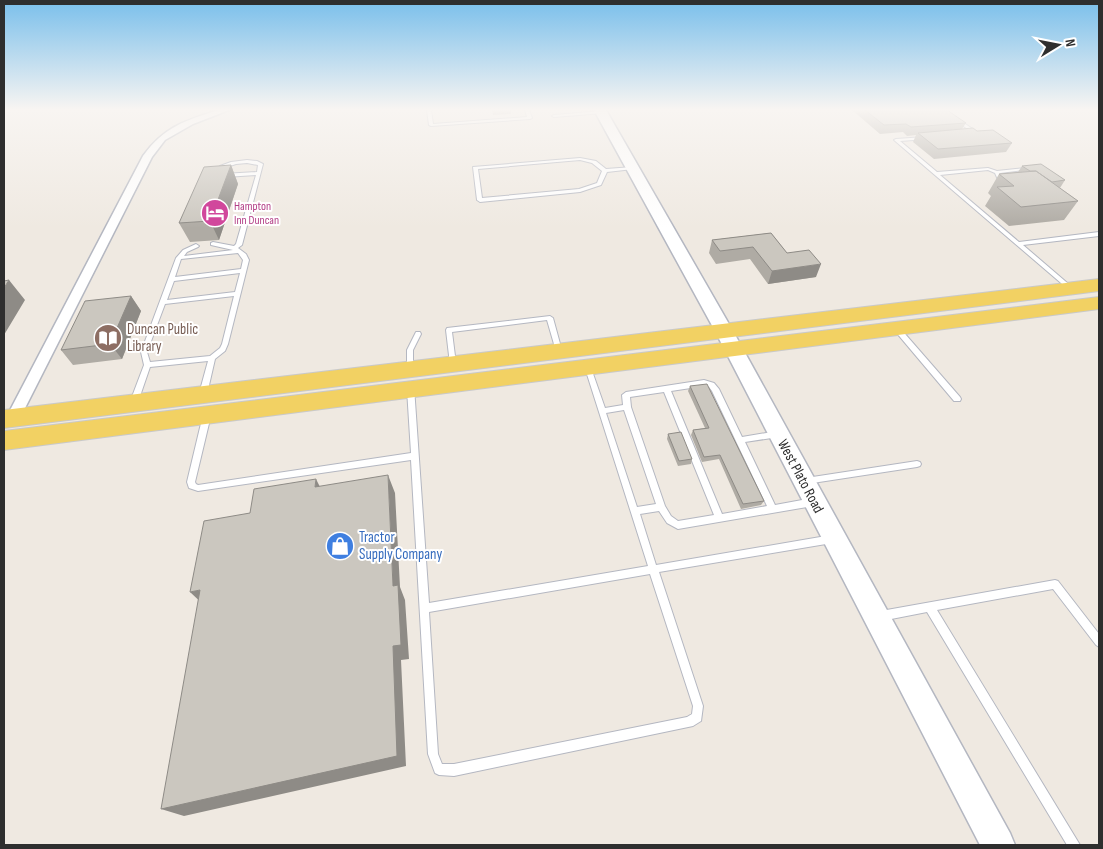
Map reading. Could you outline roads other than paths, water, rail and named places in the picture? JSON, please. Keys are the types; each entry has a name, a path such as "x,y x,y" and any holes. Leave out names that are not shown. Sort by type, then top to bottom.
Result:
{"main road":[{"path":"4,441 205,405 410,379 588,368 728,340 1099,285"},
{"path":"1070,288 1094,304"},
{"path":"410,379 452,364 560,351 897,328 1094,304"},
{"path":"8,418 134,403 205,405"}],"street":[{"path":"8,418 153,150"},
{"name":"West Plato Road","path":"623,150 728,340 998,845"}],"lane":[{"path":"907,150 1070,288"},
{"path":"605,171 599,184 580,190 480,200 476,168 580,159 594,162 605,171 633,168"},
{"path":"237,250 239,245 259,173 261,164 257,162 229,164 222,167 220,173 225,176 259,173"},
{"path":"935,174 988,170 998,172 1023,169"},
{"path":"998,172 1002,185"},
{"path":"1018,244 1099,234"},
{"path":"147,365 212,358 223,349 246,260 237,250 213,244"},
{"path":"134,403 147,365 144,352 178,258 196,246"},
{"path":"178,258 237,250"},
{"path":"171,279 243,271"},
{"path":"162,302 237,294"},
{"path":"452,364 449,330 458,328 550,318 560,351"},
{"path":"897,328 956,399"},
{"path":"418,334 410,350 410,379 433,754 440,769 454,770 689,722 697,717 698,706 588,368"},
{"path":"212,358 191,482 192,486 198,488 415,456"},
{"path":"773,509 712,385 704,383 626,395 627,407 661,507 667,520 678,525 773,509 809,492 917,464"},
{"path":"666,388 719,518"},
{"path":"602,411 627,407"},
{"path":"739,440 778,434"},
{"path":"635,511 661,507"},
{"path":"424,608 834,538"},
{"path":"876,617 1054,584 1099,642"},
{"path":"930,608 1074,845"}],"place":[{"name":"Hampton Inn Duncan","path":"215,213"},
{"name":"Duncan Public Library","path":"108,338"},
{"name":"Tractor Supply Company","path":"340,546"}]}
